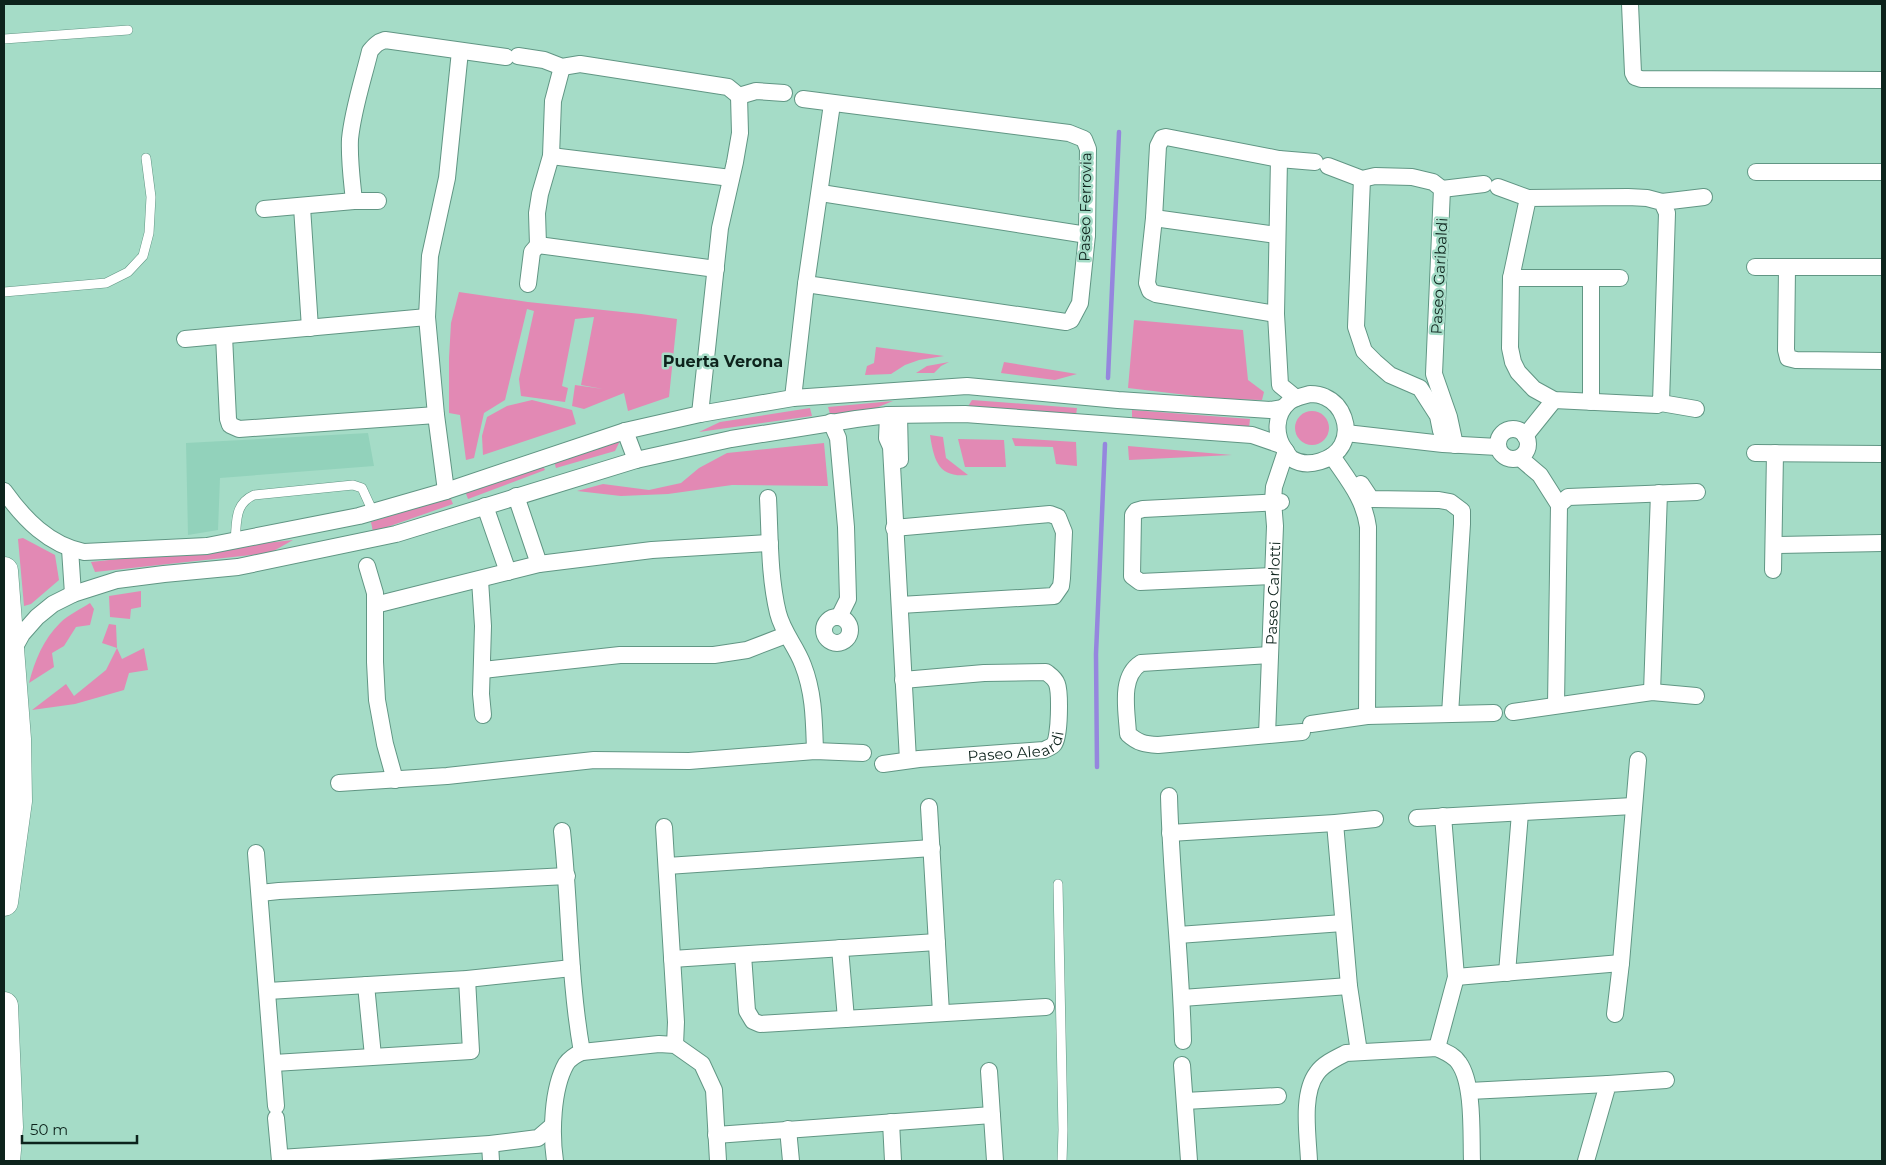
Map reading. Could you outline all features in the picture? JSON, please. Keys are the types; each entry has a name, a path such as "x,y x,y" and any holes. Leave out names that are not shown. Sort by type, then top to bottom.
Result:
{"highway":[{"path":"4,571 11,654 18,801 4,902"},
{"path":"4,1006 9,1127 6,1161"}],"street":[{"path":"1630,4 1633,73 1641,79 1882,80"},
{"path":"354,201 350,139 368,60 374,45 379,42 386,40 460,51 544,60 562,67 580,64 728,87 739,96 740,133 720,228 700,414"},
{"path":"446,491 436,415 427,317 430,256 447,178 460,51"},
{"path":"528,284 532,252 538,245 537,213 540,194 551,156 553,102 562,67"},
{"path":"739,96 756,91 784,93"},
{"path":"793,398 806,284 821,193 832,104 803,99"},
{"name":"Paseo Ferrovia","path":"806,284 1066,322 1071,320 1080,303 1087,235 1088,149 1084,140 1069,133 832,104"},
{"path":"1276,314 1153,293 1147,283 1154,218 1158,146 1162,138 1166,137 1279,159 1321,164 1362,179 1375,176 1412,177 1433,182 1442,189 1491,186 1528,198 1647,198 1662,202 1704,198"},
{"path":"551,156 731,178"},
{"path":"1279,159 1276,314 1280,385 1290,403"},
{"path":"1756,172 1882,172"},
{"path":"1362,179 1356,327 1359,340 1364,351 1390,375 1420,388 1438,416 1449,444"},
{"name":"Paseo Garibaldi","path":"1442,189 1434,374 1449,416 1449,444"},
{"path":"821,193 1087,235"},
{"path":"1528,198 1511,278 1510,348 1513,362 1526,381 1549,397 1591,402 1657,405 1661,403 1696,409"},
{"path":"264,209 354,201 378,201"},
{"path":"1661,403 1666,213 1662,202"},
{"path":"302,206 310,328"},
{"path":"1154,218 1277,235"},
{"path":"538,245 716,269"},
{"path":"1755,267 1882,267"},
{"path":"1787,268 1786,350 1788,358 1796,360 1882,361"},
{"path":"1511,278 1620,278"},
{"path":"1590,278 1591,402"},
{"path":"185,339 427,317"},
{"path":"224,336 228,419 230,424 239,428 436,415"},
{"path":"1420,388 1434,374"},
{"path":"965,414 967,386"},
{"path":"4,491 29,523 70,549 84,552 206,546 366,514 446,491 625,431 700,414 793,398 967,386 1092,398 1270,410 1310,394 1325,396 1338,405 1345,418 1346,433 1336,452 1316,463 1305,462 1252,435 965,414 894,415 831,422 731,439 636,460 396,534 238,567 117,580 74,594 53,604 37,617 22,634 11,654"},
{"path":"1521,433 1529,416 1549,397"},
{"path":"1273,576 1140,582 1132,576 1132,515 1136,511 1143,509 1277,502 1274,488 1286,452 1277,433 1278,420 1290,403"},
{"path":"894,415 887,438 891,447 899,528 914,760"},
{"path":"831,422 838,438 846,527 848,599 839,617"},
{"path":"1507,430 1521,433 1527,441 1527,450 1520,458 1511,460 1506,458 1499,452 1497,442 1502,433 1507,430"},
{"path":"625,431 636,460"},
{"path":"1346,433 1449,444 1498,447"},
{"path":"1336,452 1367,502 1367,716"},
{"path":"1755,453 1882,454"},
{"path":"1773,570 1775,453"},
{"path":"1520,458 1540,475 1560,505 1556,705"},
{"path":"1560,505 1568,497 1698,492"},
{"path":"1652,692 1659,493"},
{"path":"516,496 539,564"},
{"path":"768,498 770,543 778,613 786,635 802,662 810,683 814,707 815,751"},
{"path":"1367,502 1439,500 1450,502 1462,512 1450,714"},
{"name":"Paseo Carlotti","path":"1267,735 1277,502"},
{"path":"485,506 508,572"},
{"path":"366,514 367,540"},
{"path":"899,528 1050,514 1058,517 1064,532 1061,586 1054,596 905,605"},
{"path":"375,605 539,564 627,552 770,543"},
{"path":"1774,545 1882,543"},
{"path":"70,549 74,594"},
{"path":"367,566 375,593 374,662 377,700 384,744 395,780"},
{"path":"480,580 483,626 483,715"},
{"path":"483,670 620,655 714,655 747,650 786,635"},
{"path":"1270,655 1141,663 1133,668 1128,676 1128,734 1136,742 1144,744 1267,735 1367,716 1494,713"},
{"name":"Paseo Aleardi","path":"883,764 1049,748 1053,746 1057,738 1059,694 1057,684 1046,672 984,673 908,680"},
{"path":"1513,712 1652,692 1696,696"},
{"path":"340,783 494,772 594,760 689,761 815,751 863,753"},
{"path":"1615,1014 1638,760"},
{"path":"1169,796 1183,1041"},
{"path":"1417,818 1634,806"},
{"path":"929,807 941,1013"},
{"path":"1507,973 1520,813"},
{"path":"1437,1048 1456,977 1443,816"},
{"path":"1170,832 1335,824 1376,820"},
{"path":"1335,824 1349,986 1359,1052"},
{"path":"664,827 676,1022 675,1045"},
{"path":"562,832 567,876 572,968 582,1052"},
{"path":"667,866 932,848"},
{"path":"256,853 274,1063 280,1159 490,1152 536,1145 554,1156"},
{"path":"260,893 567,876"},
{"path":"1178,935 1343,923"},
{"path":"672,959 937,942"},
{"path":"840,948 846,1019"},
{"path":"743,955 747,1011 753,1021 769,1024 1046,1007"},
{"path":"1456,977 1621,963"},
{"path":"268,991 467,979 572,968"},
{"path":"274,1063 471,1051 467,979"},
{"path":"366,985 373,1056"},
{"path":"1182,998 1349,986"},
{"path":"554,1156 552,1126 561,1076 567,1063 573,1056 582,1052 659,1044 675,1045 702,1064 714,1090 718,1161"},
{"path":"1310,1161 1307,1106 1309,1089 1317,1072 1334,1059 1346,1053 1437,1048 1450,1054 1459,1062 1466,1076 1469,1090 1472,1161"},
{"path":"1182,1065 1190,1161"},
{"path":"989,1071 995,1161"},
{"path":"1469,1090 1666,1080"},
{"path":"1586,1161 1608,1084"},
{"path":"1185,1101 1278,1096"},
{"path":"716,1134 992,1115"},
{"path":"891,1122 893,1161"},
{"path":"490,1152 538,1138 552,1126"},
{"path":"788,1129 791,1161"}],"lane":[{"path":"4,39 128,30"},
{"path":"4,292 106,283 128,272 143,256 149,233 150,197 146,158"},
{"path":"235,541 241,504 254,495 353,485 362,488 366,514"},
{"path":"1058,884 1062,1161"}],"shaded area":[{"path":"459,292 677,319 669,397 628,411 624,393 584,409 572,406 575,385 603,389 581,385 594,317 575,319 562,386 568,388 565,402 521,396 519,379 534,311 527,309 505,400 484,413 474,458 466,460 460,415 449,413 451,323"},
{"path":"1134,320 1243,330 1248,380 1264,392 1262,400 1220,399 1128,388"},
{"path":"876,347 944,356 919,360 905,365 891,374 865,375 867,366 874,363"},
{"path":"949,362 941,366 934,373 916,373 927,366"},
{"path":"1004,362 1077,374 1055,380 1001,373"},
{"path":"532,400 572,410 576,424 483,455 482,436 487,417 507,406"},
{"path":"972,400 1077,408 1076,415 967,408"},
{"path":"893,401 866,412 830,414 828,407"},
{"path":"810,408 812,416 699,432 720,422"},
{"path":"1132,410 1250,419 1249,428 1132,419"},
{"path":"1312,411 1319,412 1324,416 1328,421 1328,435 1324,440 1319,444 1312,445 1305,444 1300,440 1296,435 1295,428 1296,421 1300,416 1305,412"},
{"path":"368,433 374,466 220,478 218,530 188,535 186,443"},
{"path":"930,435 943,437 946,458 968,475 950,474 939,466 933,452"},
{"path":"1012,438 1076,442 1077,466 1056,464 1053,447 1015,446"},
{"path":"958,439 1004,440 1006,467 965,467"},
{"path":"620,441 615,451 556,468 554,461"},
{"path":"824,443 828,486 732,485 668,494 621,496 577,491 603,484 649,490 681,483 699,468 727,453"},
{"path":"1128,446 1232,455 1129,460"},
{"path":"542,464 545,470 468,499 465,491"},
{"path":"450,497 453,504 373,532 371,522"},
{"path":"23,538 55,555 59,580 31,604 24,606 18,539"},
{"path":"293,540 270,553 95,572 91,562"},
{"path":"141,591 141,607 131,609 130,619 110,617 109,596"},
{"path":"90,603 94,609 90,625 76,627 64,646 52,653 54,667 29,683 37,658 49,636 63,620"},
{"path":"109,624 116,625 117,648 102,643"},
{"path":"117,648 122,659 144,648 148,670 129,673 124,690 75,704 32,710 66,684 74,696 106,670"}],"waterway":[{"path":"1108,378 1119,132"},
{"path":"1097,767 1096,654 1105,444"}],"district":[{"name":"Puerta Verona","path":"723,361"}]}
